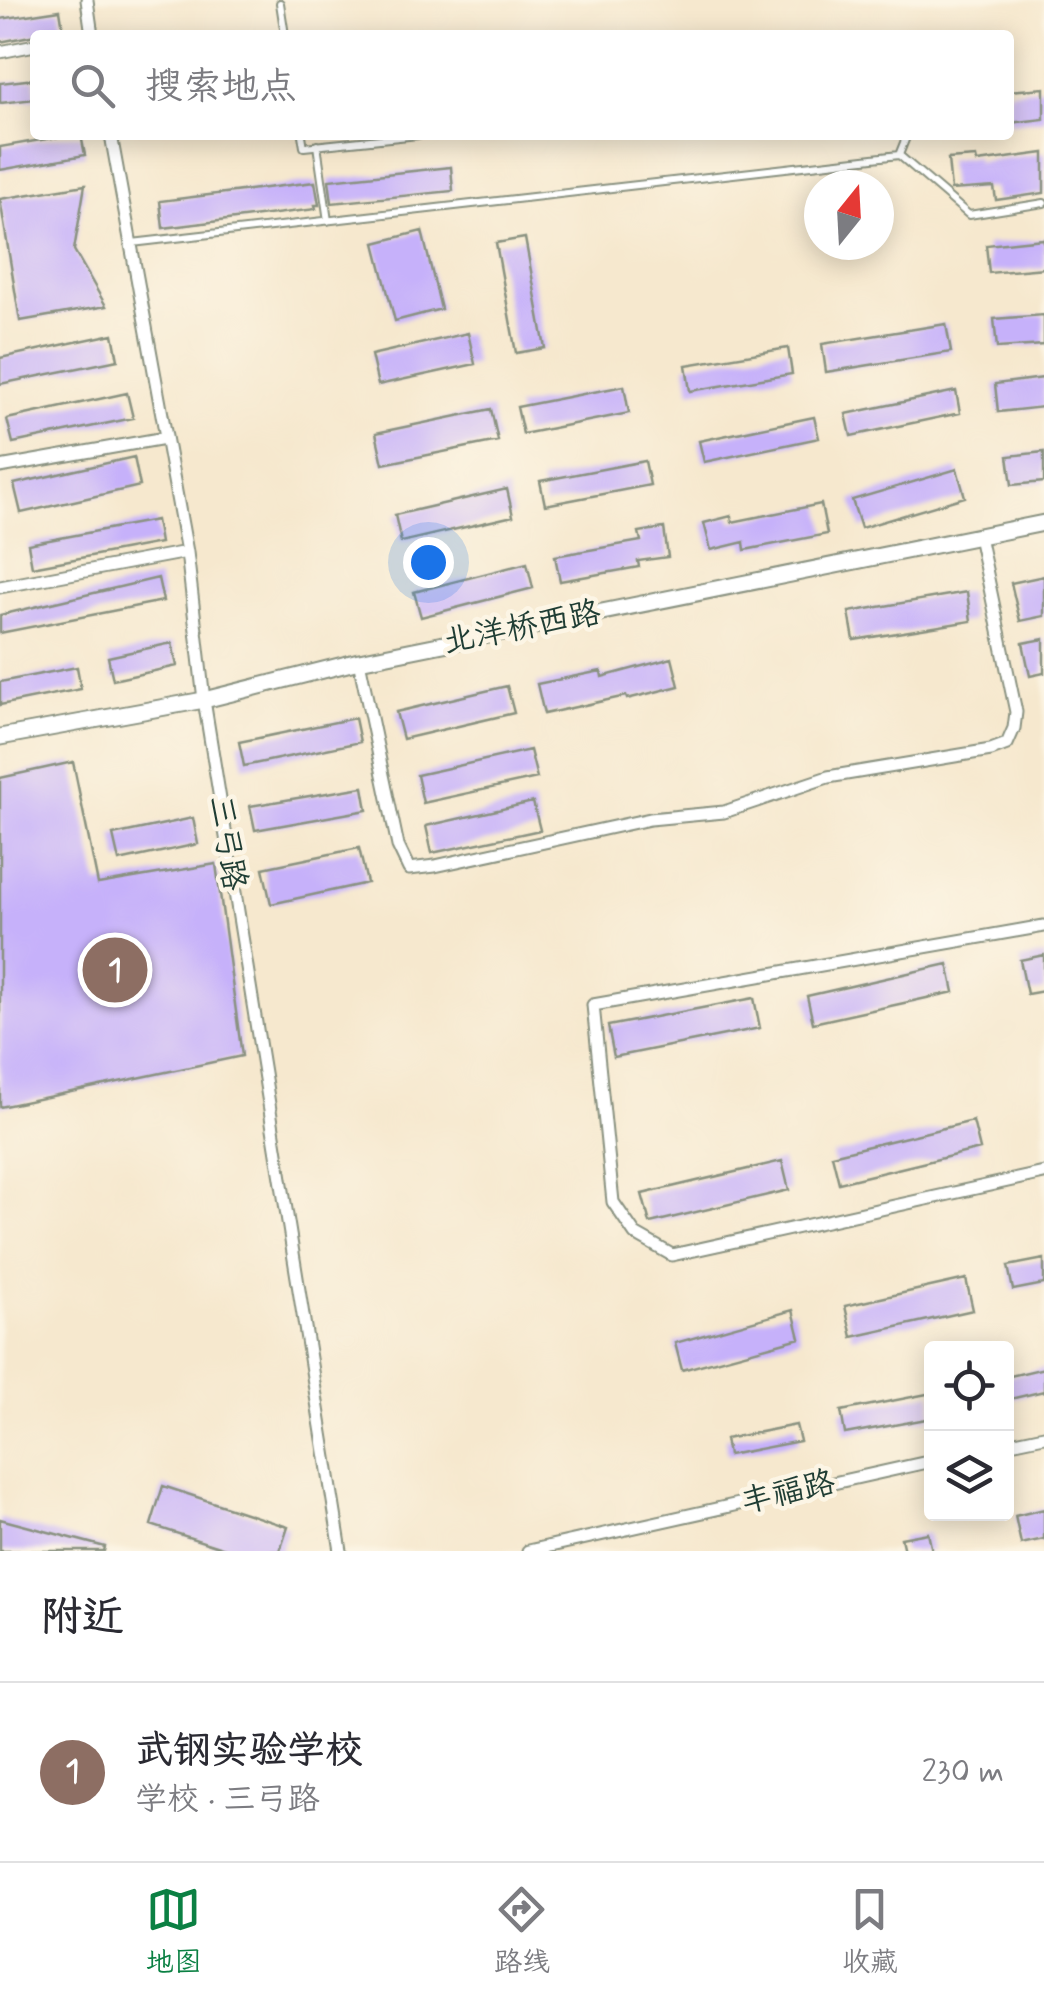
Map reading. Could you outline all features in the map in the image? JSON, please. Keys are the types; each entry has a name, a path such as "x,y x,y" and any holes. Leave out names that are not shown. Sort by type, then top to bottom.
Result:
{"main road":[{"name":"北洋桥西路","path":"0,737 204,700 359,661 1044,523"}],"street":[{"path":"87,0 88,30"},
{"path":"0,52 30,46"},
{"name":"三弓路","path":"112,140 187,552 204,700 342,1551"},
{"path":"0,467 166,438"},
{"path":"359,661 398,846 409,869 650,819 724,812 828,777 991,750 1006,744 1016,712 979,536"},
{"path":"0,587 187,552"},
{"path":"1044,926 594,1005 613,1202 636,1234 672,1254 1044,1173"},
{"path":"1014,1442 1044,1436"},
{"name":"丰福路","path":"528,1551 924,1463"}],"lane":[{"path":"280,3 285,30"},
{"path":"303,140 304,146 368,140"},
{"path":"899,155 905,140"},
{"path":"317,145 328,221"},
{"path":"131,244 899,155 969,215 1044,203"}],"building":[{"path":"60,10 63,30 30,30 30,36 0,42 0,19"},
{"path":"30,80 30,100 0,103 0,83"},
{"path":"1044,88 1044,119 1014,122 1014,91"},
{"path":"41,140 82,140 85,155 0,170 0,147"},
{"path":"1044,153 1044,193 996,200 994,187 951,190 948,159 976,157 977,162"},
{"path":"451,167 453,191 332,203 329,180"},
{"path":"315,182 319,205 315,205 316,209 163,228 160,201"},
{"path":"85,185 74,250 106,306 20,321 0,199"},
{"path":"422,231 441,309 395,321 375,243"},
{"path":"525,238 545,348 516,353 496,243"},
{"path":"1044,239 1044,268 989,273 986,245"},
{"path":"1044,315 1044,345 997,348 994,319"},
{"path":"946,324 951,352 826,372 822,344"},
{"path":"468,333 475,364 378,385 371,355"},
{"path":"113,334 118,360 0,384 0,358"},
{"path":"788,348 792,374 690,391 686,365"},
{"path":"1044,378 1044,407 998,412 995,384"},
{"path":"624,386 629,413 523,434 517,407"},
{"path":"956,391 960,413 851,436 846,414"},
{"path":"127,393 133,418 13,443 7,419"},
{"path":"491,409 498,441 383,464 376,433"},
{"path":"814,417 819,438 704,462 699,441"},
{"path":"1044,452 1044,482 1012,485 1008,456"},
{"path":"134,457 140,486 21,513 14,484"},
{"path":"645,461 650,485 545,505 540,481"},
{"path":"957,469 965,497 861,528 852,500"},
{"path":"507,489 513,516 401,542 395,515"},
{"path":"821,504 827,534 745,550 744,542 711,550 704,523 731,516 732,522"},
{"path":"156,520 160,543 32,567 28,544"},
{"path":"664,528 668,557 638,561 639,567 560,581 555,556 641,541 639,532"},
{"path":"527,563 533,588 421,617 414,592"},
{"path":"1044,576 1044,616 1020,621 1011,583"},
{"path":"158,578 163,601 0,633 0,615"},
{"path":"967,592 971,621 854,640 849,612"},
{"path":"1044,639 1044,673 1030,676 1023,643"},
{"path":"172,643 177,666 113,680 108,657"},
{"path":"672,658 679,686 544,714 537,684 601,671 602,677"},
{"path":"77,667 81,689 0,705 0,682"},
{"path":"507,686 514,713 403,739 396,712"},
{"path":"355,718 360,742 244,766 239,742"},
{"path":"530,750 537,778 423,803 417,775"},
{"path":"73,762 98,884 216,864 242,1056 0,1107 0,778"},
{"path":"363,787 367,810 255,830 250,806"},
{"path":"533,802 540,830 432,853 426,826"},
{"path":"193,818 198,844 119,861 113,835"},
{"path":"359,848 367,883 271,904 263,868"},
{"path":"1044,955 1044,991 1027,994 1020,960"},
{"path":"948,964 954,992 813,1023 807,996"},
{"path":"754,998 760,1028 614,1057 608,1026"},
{"path":"973,1121 980,1149 839,1183 832,1155"},
{"path":"782,1161 789,1190 650,1223 642,1194"},
{"path":"1044,1259 1044,1284 1013,1290 1008,1266"},
{"path":"966,1279 973,1310 852,1337 845,1306"},
{"path":"793,1310 800,1338 682,1370 675,1343"},
{"path":"1044,1368 1044,1391 1014,1398 1014,1375"},
{"path":"924,1395 924,1419 845,1434 841,1411"},
{"path":"796,1425 800,1441 728,1455 725,1439"},
{"path":"163,1486 288,1527 280,1551 231,1551 151,1525"},
{"path":"1044,1509 1044,1539 1021,1544 1015,1516"},
{"path":"0,1519 105,1547 104,1551 0,1551"},
{"path":"928,1533 932,1551 904,1551 901,1538"}],"place":[{"name":"武钢实验学校","path":"115,970"}]}
